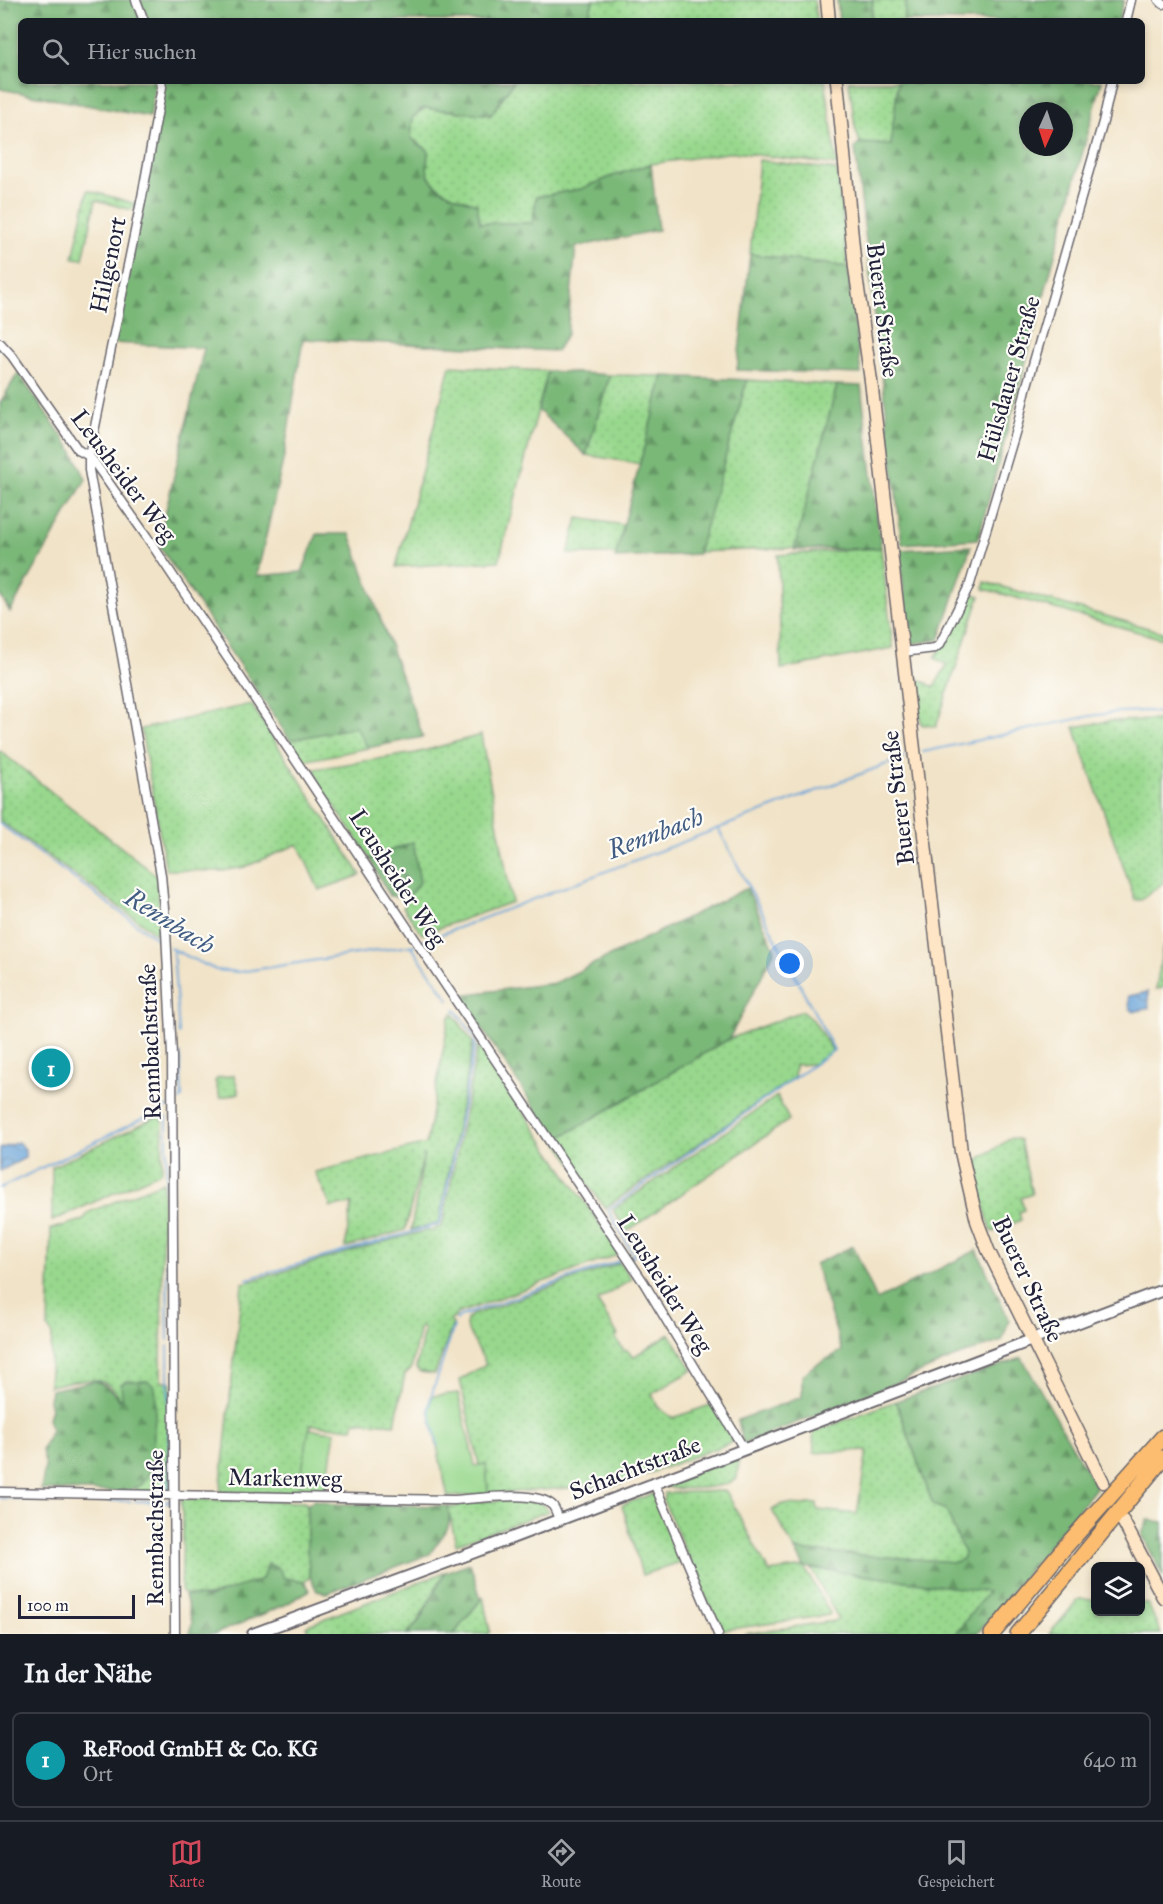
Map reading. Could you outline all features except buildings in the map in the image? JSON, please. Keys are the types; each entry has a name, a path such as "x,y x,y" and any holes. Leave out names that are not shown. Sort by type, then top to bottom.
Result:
{"highway":[{"path":"992,1634 1064,1548 1163,1437"},
{"path":"1018,1634 1163,1458"}],"main road":[{"path":"827,0 829,18"},
{"name":"Buerer Straße","path":"837,84 855,268 871,381 961,1152 977,1221 988,1250 1103,1482"},
{"path":"1123,1521 1163,1597"}],"street":[{"path":"136,0 143,18"},
{"path":"1127,18 1131,0"},
{"path":"1159,0 1163,4"},
{"name":"Hilgenort","path":"89,456 142,197 162,84"},
{"name":"Hülsdauer Straße","path":"903,652 935,648 940,644 970,584 1018,423 1103,122 1111,84"},
{"name":"Leusheider Weg","path":"0,343 12,356 78,450 89,456 147,537 644,1283 744,1449"},
{"name":"Rennbachstraße","path":"89,456 160,869 166,931 172,1056 175,1634"},
{"name":"Schachtstraße","path":"253,1634 1163,1290"},
{"path":"654,1483 718,1634"},
{"name":"Markenweg","path":"0,1492 452,1500 526,1496 549,1503 554,1507 559,1519"}],"green space":[{"path":"0,0 133,0 140,18 18,18 18,84 156,84 150,117 0,89"},
{"path":"136,0 593,0 589,18 143,18"},
{"path":"593,0 814,0 817,18 589,18"},
{"path":"837,0 873,0 871,18 839,18"},
{"path":"873,0 906,0 904,18 871,18"},
{"path":"906,0 1124,0 1119,18 904,18"},
{"path":"160,84 512,84 491,115 424,108 413,117 411,138 428,150 427,168 431,179 449,193 477,204 480,223 533,223 536,197 581,189 651,164 658,230 576,247 567,334 556,351 303,339 284,456 257,576 302,572 317,534 350,534 423,737 368,748 356,727 290,740 158,544 204,348 112,343"},
{"path":"512,84 825,84 837,165 734,152 651,164 581,189 536,197 533,223 479,223 477,204 449,193 431,179 427,168 428,150 411,138 413,117 424,108 491,115"},
{"path":"849,84 898,84 891,145 860,143 855,127"},
{"path":"898,84 1101,84 978,539 902,544 855,148 860,143 891,145"},
{"path":"759,160 837,170 848,267 750,254"},
{"path":"88,190 136,204 131,210 96,200 83,259 73,258"},
{"path":"750,254 848,267 861,374 737,370"},
{"path":"450,366 548,371 499,561 396,567"},
{"path":"548,371 610,375 586,455 538,410"},
{"path":"18,373 72,450 86,479 10,612 0,595 0,403"},
{"path":"610,375 663,376 640,464 586,455"},
{"path":"663,376 747,380 698,554 615,558"},
{"path":"747,380 837,385 795,548 698,552"},
{"path":"837,385 861,386 881,548 794,550"},
{"path":"578,518 624,525 616,554 568,554"},
{"path":"971,546 939,640 910,644 899,550"},
{"path":"881,548 893,648 781,669 778,555"},
{"path":"985,582 1163,632 1163,639 984,589"},
{"path":"972,594 980,596 936,727 921,724 915,677 934,687 947,665 935,658"},
{"path":"251,704 361,875 319,890 298,844 245,867 222,871 166,870 141,729"},
{"path":"1163,720 1163,883 1141,900 1135,900 1074,727 1110,721"},
{"path":"356,727 368,748 304,761 290,740"},
{"path":"481,735 512,902 422,934 403,907 408,897 413,842 370,859 319,783 314,769 416,753"},
{"path":"0,751 157,876 161,937 0,821"},
{"path":"413,842 420,882 408,897 389,896 370,859"},
{"path":"747,888 775,950 729,1039 556,1140 460,995 555,983"},
{"path":"1163,946 1163,988 1156,989"},
{"path":"802,1011 813,1020 833,1051 814,1064 795,1065 794,1078 605,1208 556,1140 729,1039"},
{"path":"453,1013 473,1043 439,1223 411,1230 424,1154 405,1230 345,1248 352,1204 331,1207 315,1172 426,1144 449,1018"},
{"path":"478,1045 620,1254 456,1314 455,1318 450,1320 453,1324 435,1374 420,1372 416,1368 424,1330 420,1326 411,1369 405,1374 395,1424 355,1421 353,1428 311,1425 298,1494 220,1492 243,1283 383,1242 430,1230 435,1231 436,1227 440,1228 443,1223"},
{"path":"234,1075 239,1093 220,1098 215,1081 218,1078"},
{"path":"777,1096 789,1120 626,1232 613,1210"},
{"path":"163,1114 162,1169 159,1173 52,1221 52,1167"},
{"path":"1011,1138 1020,1140 1032,1194 1021,1198 1024,1210 1019,1212 1021,1220 993,1232 979,1190 978,1160"},
{"path":"163,1182 161,1381 171,1382 172,1491 137,1493 136,1487 142,1484 122,1398 119,1399 107,1384 98,1381 78,1380 49,1386 52,1335 48,1327 51,1229 83,1220 89,1212"},
{"path":"853,1246 877,1300 977,1250 1009,1320 1002,1341 953,1358 743,1444 738,1420 802,1397 802,1376 812,1367 842,1351 815,1264"},
{"path":"620,1263 632,1279 597,1301 618,1335 615,1337 624,1351 627,1350 633,1357 670,1334 693,1370 652,1394 658,1407 673,1418 713,1404 733,1442 615,1486 488,1494 486,1464 479,1465 460,1380 486,1364 466,1327 467,1319 472,1315"},
{"path":"1022,1358 1096,1488 977,1634 955,1634 988,1592 804,1567 795,1550 954,1562 962,1560 964,1553 946,1510 933,1505 896,1401"},
{"path":"94,1381 108,1388 119,1400 122,1398 121,1384 126,1381 148,1381 155,1387 152,1469 142,1484 127,1492 41,1490 45,1466 42,1450 51,1430 48,1418 51,1409 49,1400 51,1390"},
{"path":"458,1393 475,1466 486,1464 488,1494 448,1497 429,1409 432,1396"},
{"path":"896,1401 933,1505 946,1510 964,1553 962,1560 954,1562 795,1550 772,1510 783,1504 817,1504 818,1510 857,1514 867,1450 814,1453 813,1432"},
{"path":"309,1429 335,1432 325,1494 298,1494"},
{"path":"735,1457 739,1462 737,1478 732,1482 704,1488 667,1487 667,1482"},
{"path":"726,1491 769,1572 804,1567 830,1613 829,1615 724,1630 719,1626 663,1500 665,1493"},
{"path":"654,1493 683,1561 642,1575 622,1505"},
{"path":"182,1499 305,1502 310,1577 304,1581 284,1578 268,1564 262,1579 233,1590 200,1596 181,1592"},
{"path":"518,1499 541,1503 549,1511 456,1544 448,1507 457,1507 459,1503"},
{"path":"314,1500 333,1504 448,1506 449,1522 430,1554 327,1593 317,1591 310,1577 307,1549 307,1505"},
{"path":"1148,1520 1163,1522 1163,1577 1142,1534"},
{"path":"470,1563 481,1599 454,1634 407,1634 419,1621 445,1572"},
{"path":"268,1564 279,1568 284,1578 304,1581 310,1590 285,1605 215,1634 190,1634 192,1622 185,1595 209,1597 262,1579"},
{"path":"811,1568 989,1592 955,1634 744,1634 834,1621 838,1618"},
{"path":"445,1572 418,1621 407,1634 309,1634 306,1626"},
{"path":"483,1597 490,1631 488,1634 454,1634"},
{"path":"1079,1599 1091,1600 1091,1616 1145,1616 1145,1604 1148,1604 1161,1634 1049,1634"}],"water":[{"path":"1148,992 1149,1008 1134,1012 1130,1009 1128,996"},
{"path":"18,1142 25,1149 25,1158 0,1171 0,1149"}],"waterway":[{"name":"Rennbach","path":"923,752 1090,716 1148,711 1163,714"},
{"name":"Rennbach","path":"421,942 905,757"},
{"name":"Rennbach","path":"0,824 165,945"},
{"path":"630,1257 634,1256 608,1210 834,1050 718,828"},
{"name":"Rennbach","path":"170,948 216,970 239,972 415,945"},
{"path":"411,946 449,1000"},
{"path":"173,950 179,1034"},
{"path":"247,1279 440,1224 476,1039 455,1009"},
{"path":"179,1100 182,1098 180,1053"},
{"path":"0,1188 169,1106"},
{"path":"166,1235 167,1117"},
{"path":"167,1240 168,1340"},
{"path":"457,1320 458,1317 619,1261"},
{"path":"438,1446 429,1409 454,1326"},
{"path":"168,1346 169,1492"},
{"path":"0,1498 65,1500"},
{"path":"71,1500 131,1501"},
{"path":"135,1501 169,1502 169,1500"}],"place":[{"name":"ReFood GmbH & Co. KG","path":"51,1068"}]}
